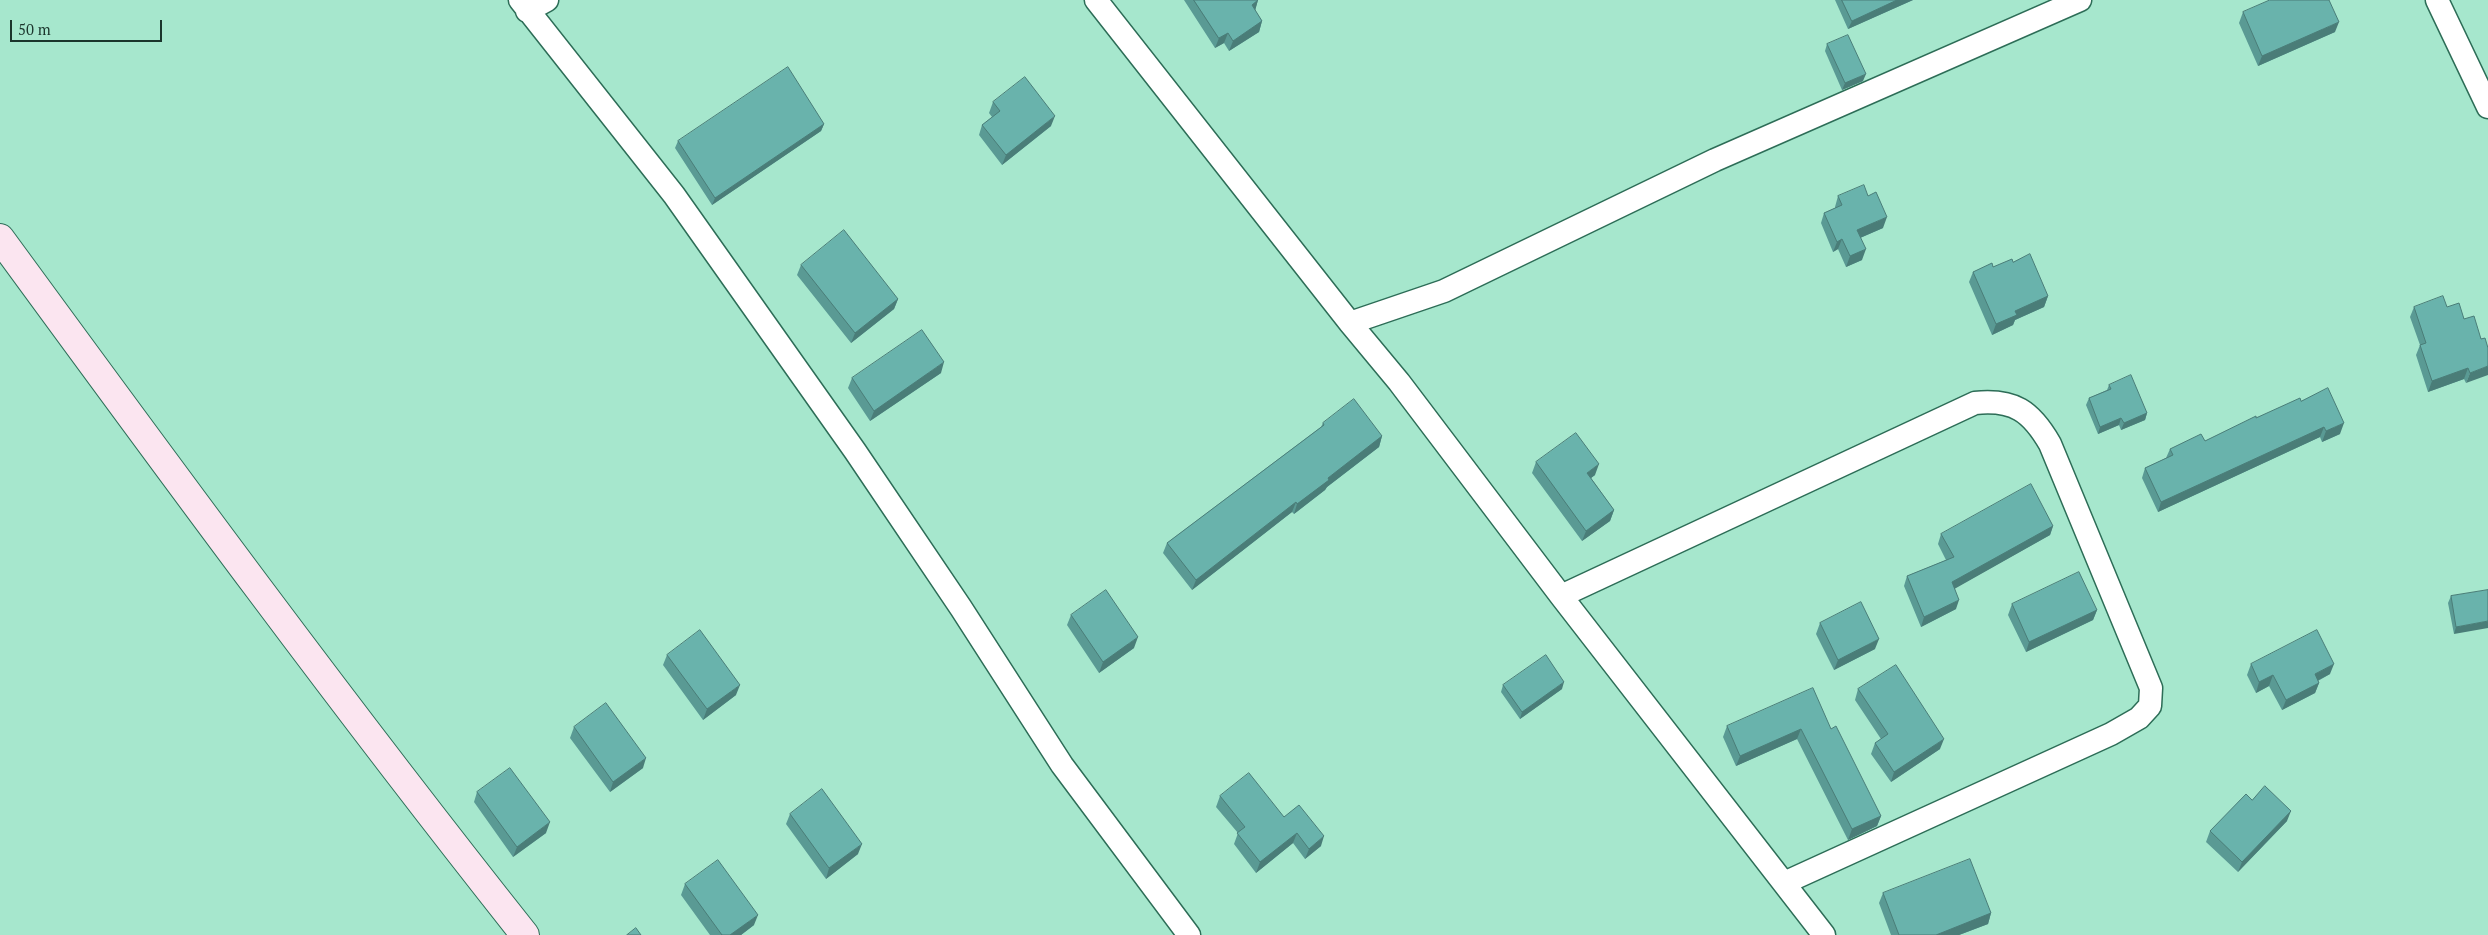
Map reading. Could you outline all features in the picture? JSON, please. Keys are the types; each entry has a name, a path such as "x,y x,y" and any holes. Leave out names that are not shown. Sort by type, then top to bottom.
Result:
{"street":[{"path":"547,0 524,6 674,195 866,468 961,608 1062,765 1189,935"},
{"path":"1096,0 1350,323 1399,382 1561,596 1824,935"},
{"path":"1350,323 1444,291 1715,160 2080,0"},
{"path":"2437,0 2488,107"},
{"path":"0,238 215,531 432,818 525,935"},
{"path":"1561,596 1975,403 1997,401 2019,408 2038,424 2050,444 2151,688 2150,706 2139,718 2111,734 1784,883"}],"building":[{"path":"1194,0 1258,0 1252,5 1262,21 1233,41 1228,33 1219,38"},
{"path":"1842,0 1897,0 1852,21"},
{"path":"2270,0 2329,0 2339,22 2262,56 2243,12"},
{"path":"1848,35 1866,74 1845,83 1827,44"},
{"path":"788,67 824,124 715,198 678,141"},
{"path":"1025,77 1055,116 1006,155 982,125 1000,111 993,102"},
{"path":"1864,185 1868,196 1876,192 1887,217 1857,230 1866,249 1850,256 1842,239 1837,242 1824,213 1842,205 1838,196"},
{"path":"844,230 898,299 855,333 801,265"},
{"path":"2030,254 2048,296 2015,311 2017,315 1996,324 1973,272 1992,263 1993,267 2012,259 2013,262"},
{"path":"2443,296 2447,307 2459,303 2464,319 2474,316 2481,339 2485,338 2488,348 2488,366 2470,373 2468,368 2432,381 2420,345 2426,343 2414,307"},
{"path":"922,330 944,362 874,411 852,378"},
{"path":"2131,375 2147,413 2124,423 2121,418 2100,427 2089,398 2111,389 2109,385"},
{"path":"2328,388 2344,423 2326,431 2324,427 2161,502 2145,468 2173,455 2170,449 2201,434 2205,441 2256,416 2256,418 2300,398 2301,401"},
{"path":"1354,399 1382,436 1328,478 1329,480 1297,504 1296,502 1196,580 1167,543 1324,425 1323,423"},
{"path":"1576,433 1599,464 1587,473 1614,510 1586,531 1536,462"},
{"path":"2031,484 2053,526 1952,582 1959,600 1924,617 1907,576 1954,557 1941,534"},
{"path":"2079,572 2097,610 2029,642 2012,604"},
{"path":"1106,590 1138,637 1103,662 1071,615"},
{"path":"2488,590 2488,621 2456,627 2451,596"},
{"path":"1861,602 1879,639 1838,660 1820,623"},
{"path":"700,630 740,685 707,709 667,655"},
{"path":"2317,630 2334,664 2315,674 2319,683 2286,700 2273,675 2259,682 2251,664"},
{"path":"1546,655 1564,682 1522,712 1503,685"},
{"path":"1896,665 1944,739 1894,772 1875,743 1888,734 1858,689"},
{"path":"1813,688 1831,729 1836,726 1881,816 1852,829 1801,729 1740,756 1727,726"},
{"path":"606,703 646,758 613,782 574,727"},
{"path":"510,768 550,822 517,847 477,792"},
{"path":"1249,773 1284,817 1299,805 1324,836 1309,849 1297,833 1260,862 1237,833 1245,827 1220,796"},
{"path":"2265,786 2291,811 2242,862 2210,831 2246,794 2252,800"},
{"path":"822,789 862,844 829,868 790,814"},
{"path":"1970,859 1991,913 1936,935 1899,935 1883,893"},
{"path":"718,860 758,915 730,935 722,935 685,884"},
{"path":"636,928 641,935 627,935"}]}
